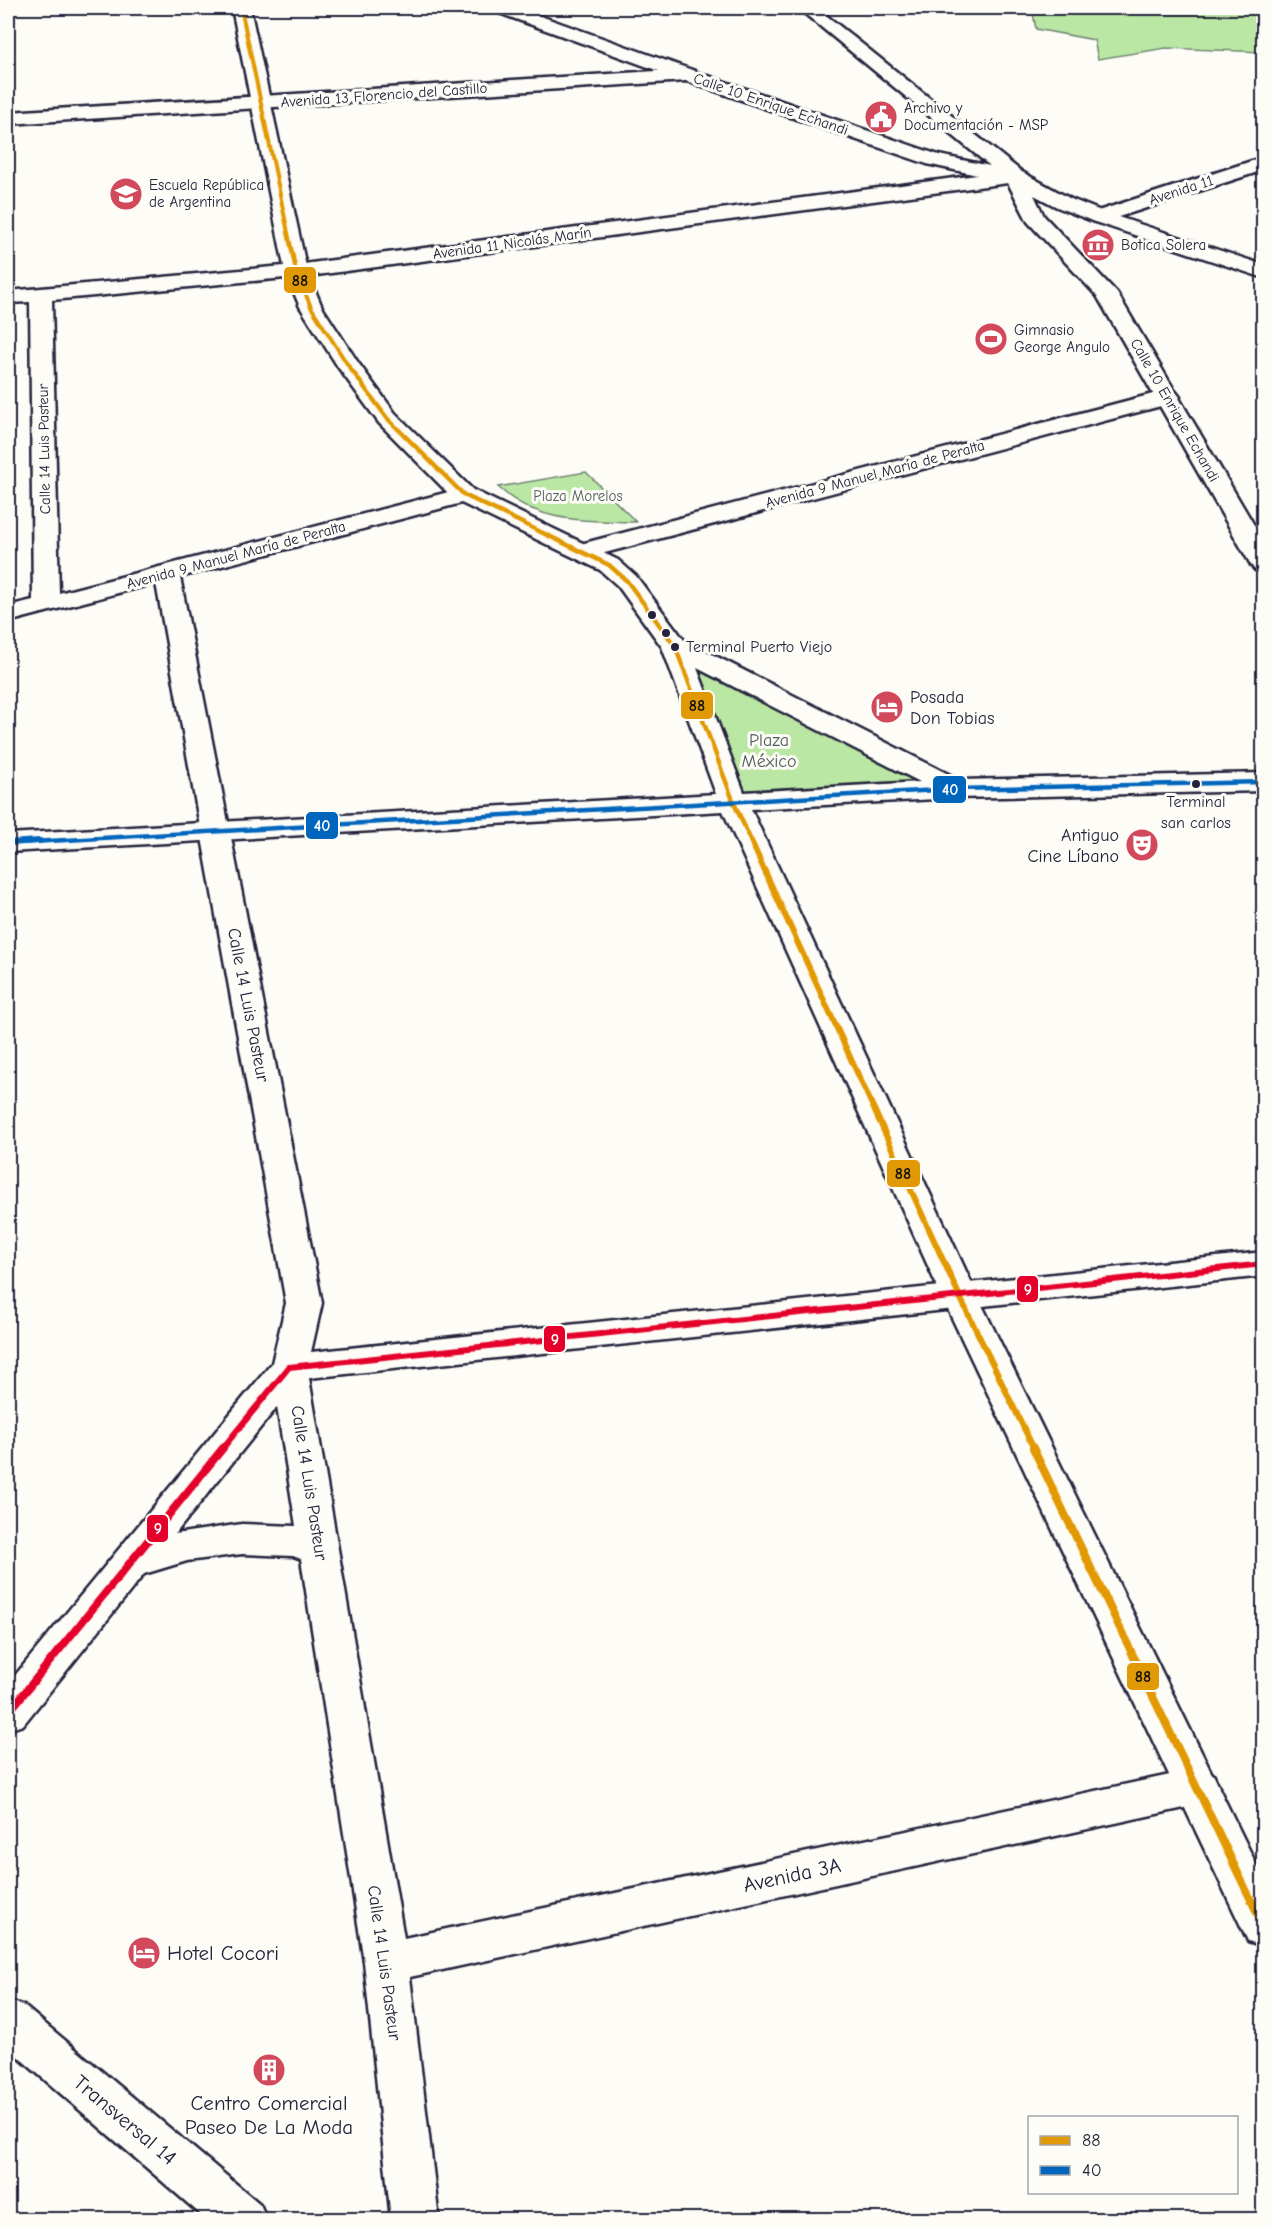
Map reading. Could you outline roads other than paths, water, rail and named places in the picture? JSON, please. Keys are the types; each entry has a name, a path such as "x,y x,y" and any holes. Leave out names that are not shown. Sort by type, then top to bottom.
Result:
{"street":[{"path":"241,8 296,271 311,306 350,368 387,418 464,495 609,565 627,581 675,646 734,803 960,1297 1198,1787 1263,1927"},
{"name":"Calle 10 Enrique Echandi","path":"502,8 934,160 1015,176 1035,218 1106,293 1263,565"},
{"path":"807,8 1015,176 1064,203 1099,217 1263,272"},
{"name":"Avenida 13 Florencio del Castillo","path":"8,118 260,104 688,75"},
{"name":"Avenida 11","path":"1099,217 1263,163"},
{"name":"Avenida 11 Nicolás Marín","path":"8,297 296,271 1015,176"},
{"name":"Calle 14 Luis Pasteur","path":"42,294 46,604"},
{"name":"Avenida 9 Manuel María de Peralta","path":"582,551 1168,397"},
{"name":"Avenida 9 Manuel María de Peralta","path":"8,614 464,495"},
{"name":"Calle 14 Luis Pasteur","path":"167,574 304,1303 289,1367 386,1962 415,2220"},
{"path":"675,646 955,789"},
{"path":"8,843 955,789 1263,782"},
{"path":"8,1713 289,1367 1263,1264"},
{"path":"132,1562 187,1546 242,1539 297,1541 320,1551"},
{"name":"Avenida 3A","path":"386,1962 1198,1787"},
{"name":"Transversal 14","path":"8,2020 243,2220"}],"place":[{"name":"Archivo y Documentación - MSP","path":"881,117"},
{"name":"Escuela República de Argentina","path":"126,194"},
{"name":"Botica Solera","path":"1098,245"},
{"name":"Gimnasio George Angulo","path":"991,339"},
{"name":"Terminal Puerto Viejo","path":"675,647"},
{"name":"Posada Don Tobias","path":"887,707"},
{"name":"Terminal san carlos","path":"1196,784"},
{"name":"Antiguo Cine Líbano","path":"1142,845"},
{"name":"Hotel Cocori","path":"144,1953"},
{"name":"Centro Comercial Paseo De La Moda","path":"269,2070"}],"park label":[{"name":"Plaza Morelos","path":"578,496"},
{"name":"Plaza México","path":"769,750"}]}
